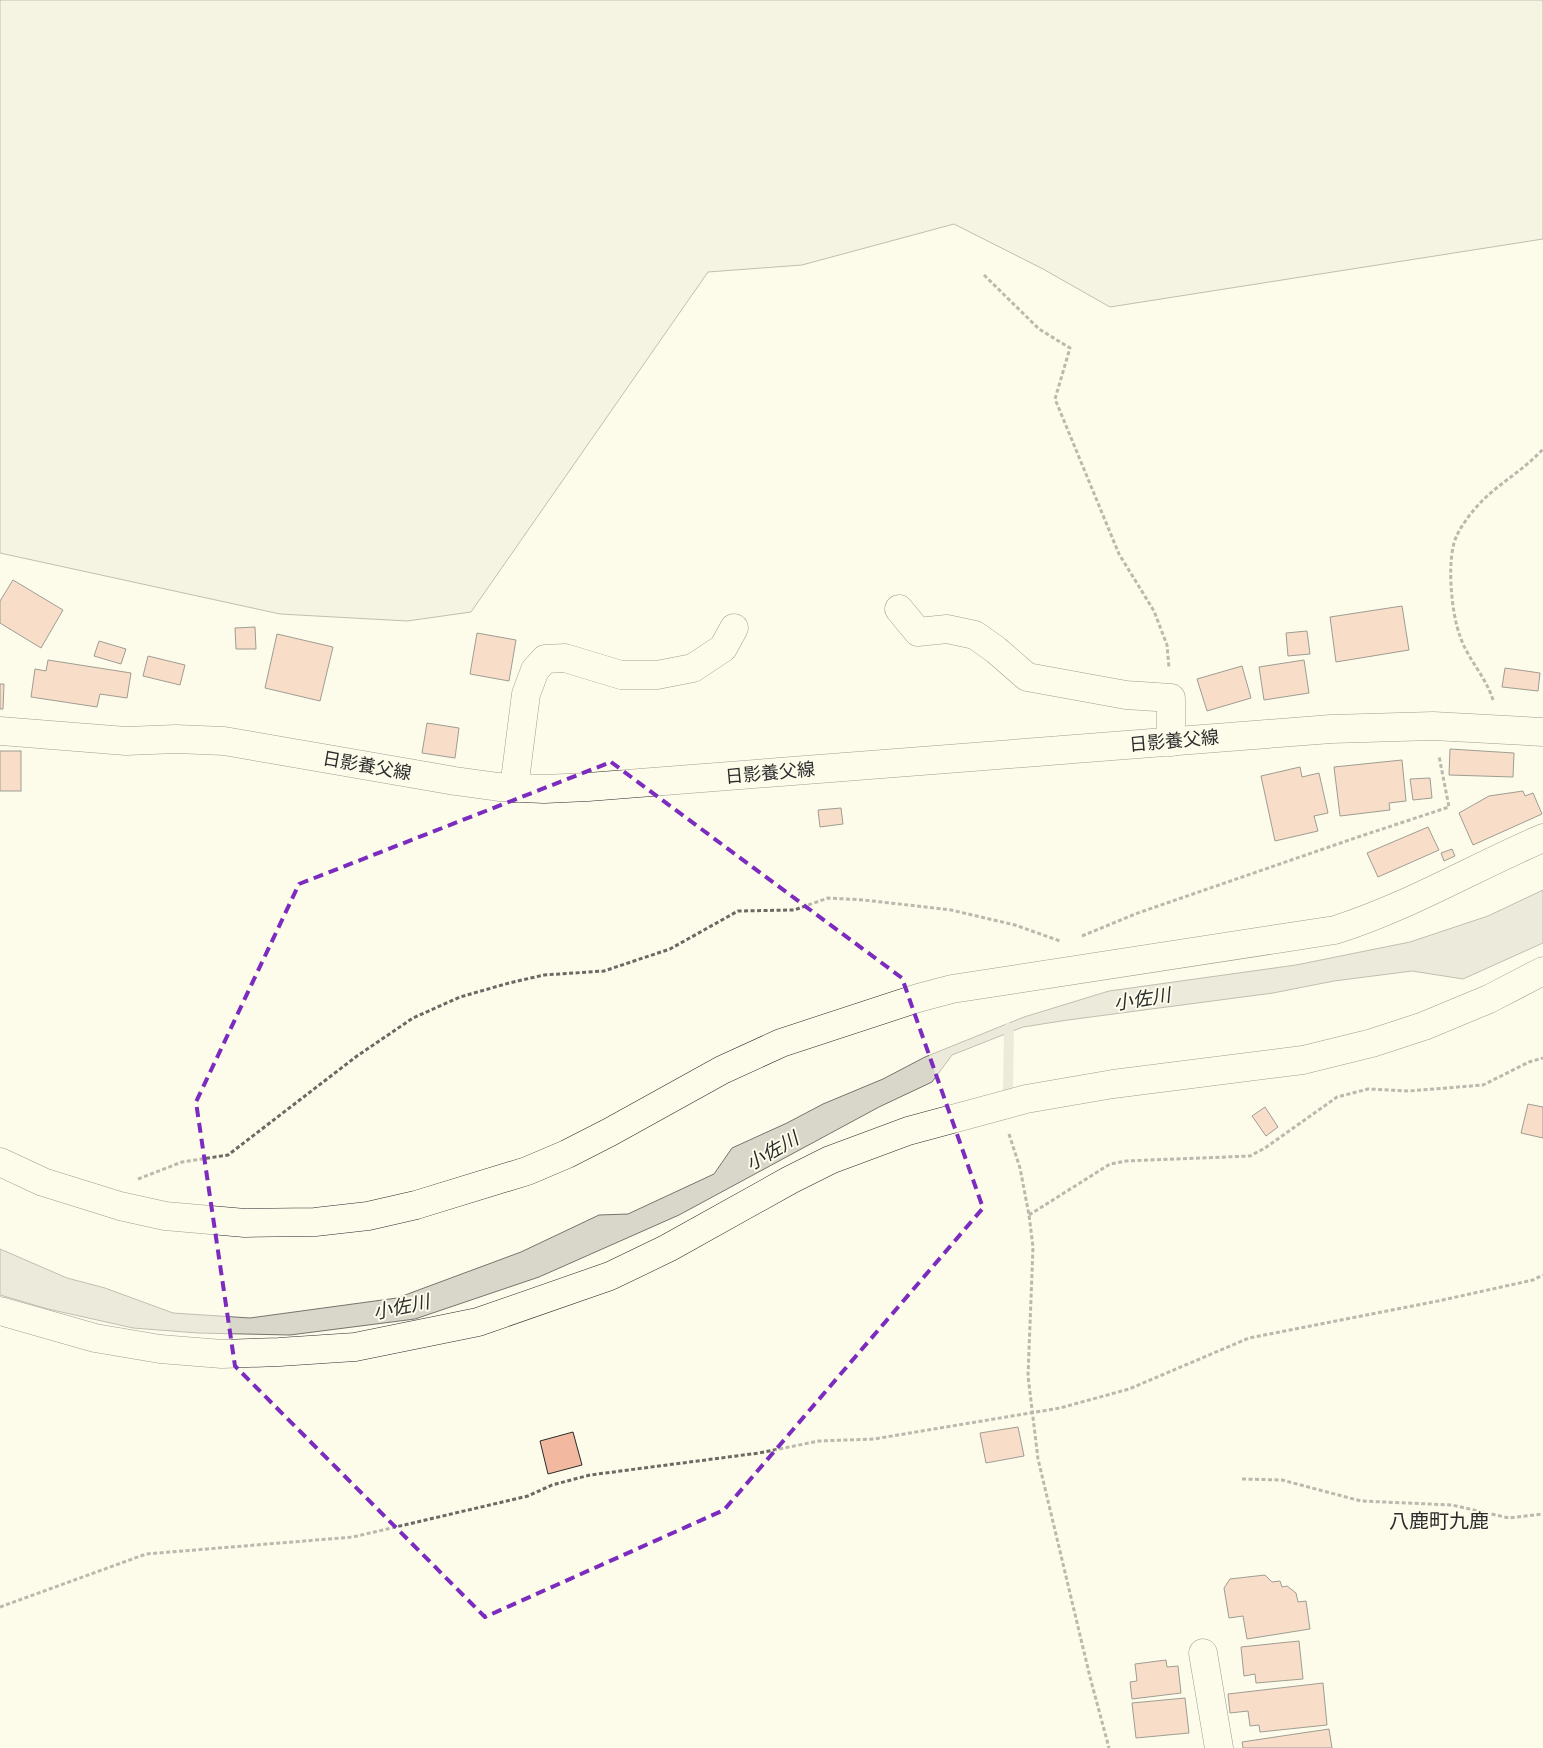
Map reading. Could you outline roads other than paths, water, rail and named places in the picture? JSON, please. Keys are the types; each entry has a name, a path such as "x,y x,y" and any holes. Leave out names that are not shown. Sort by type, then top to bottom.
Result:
{"street":[{"path":"899,609 918,632 947,629 975,635 996,650 1027,677 1126,695 1171,698 1171,742"},
{"path":"514,788 526,694 534,670 545,659 565,658 621,675 657,675 693,668 722,648 734,628"},
{"name":"日影養父線","path":"0,731 126,740 224,741 455,781 514,788 588,788 1331,728 1433,726 1543,732"},
{"path":"0,1162 43,1182 120,1206 165,1216 246,1223 315,1222 368,1216 416,1205 527,1171 567,1154 610,1132 722,1070 781,1043 860,1016 952,989 1335,930 1370,919 1543,838"},
{"path":"0,1311 95,1338 160,1348 222,1354 355,1346 410,1337 478,1322 610,1276 668,1248 790,1180 830,1160 908,1131 1026,1099 1113,1084 1303,1060 1372,1043 1424,1026 1480,1002 1543,971"},
{"path":"1203,1653 1219,1748"}],"water":[{"name":"小佐川","path":"1543,890 1543,943 1463,979 1412,971 1334,981 1273,993 1023,1027 952,1055 932,1082 879,1107 679,1215 539,1277 415,1319 290,1335 198,1333 133,1328 48,1309 0,1295 0,1249 67,1278 105,1288 173,1313 250,1318 397,1298 521,1252 599,1215 628,1214 714,1174 732,1148 823,1104 883,1079 925,1057 1024,1017 1109,991 1296,965 1410,942 1488,916"}],"waterway":[{"path":"1008,1090 1009,1028"}],"district":[{"name":"八鹿町九鹿","path":"1439,1521"}]}
